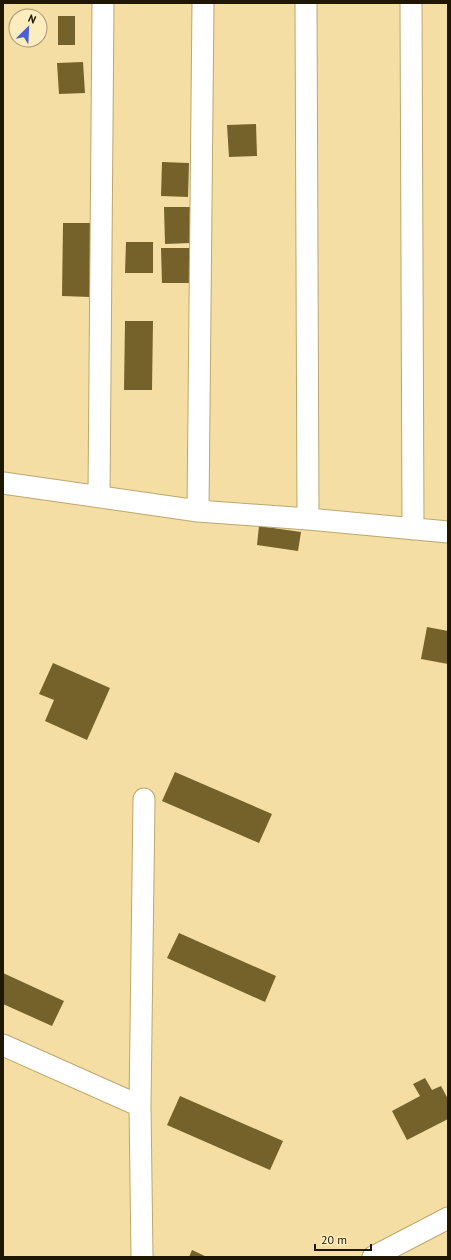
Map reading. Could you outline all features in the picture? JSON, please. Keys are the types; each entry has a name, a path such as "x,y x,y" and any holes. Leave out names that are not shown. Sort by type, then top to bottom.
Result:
{"street":[{"path":"99,496 103,3"},
{"path":"198,511 203,3"},
{"path":"306,3 308,519"},
{"path":"411,3 414,529"},
{"path":"3,483 198,511 308,519 448,532"},
{"path":"142,1257 140,1106 144,799"},
{"path":"3,1045 140,1106"},
{"path":"373,1257 448,1218"}],"building":[{"path":"58,16 75,16 75,45 58,45"},
{"path":"83,62 85,93 59,94 57,63"},
{"path":"256,124 257,156 229,157 227,125"},
{"path":"162,162 189,163 188,197 161,196"},
{"path":"164,207 190,207 191,243 165,244"},
{"path":"63,223 90,223 90,297 62,296"},
{"path":"126,242 153,242 153,273 125,273"},
{"path":"161,248 191,248 191,283 162,283"},
{"path":"125,321 153,321 152,390 124,390"},
{"path":"259,526 301,532 298,551 257,545"},
{"path":"427,627 448,631 448,664 421,659"},
{"path":"53,663 110,688 87,740 45,721 54,700 39,694"},
{"path":"175,772 272,814 259,843 162,801"},
{"path":"179,933 276,976 265,1002 167,958"},
{"path":"3,973 64,1001 52,1026 3,1004"},
{"path":"425,1078 432,1090 441,1086 448,1099 448,1119 407,1140 392,1111 420,1096 413,1084"},
{"path":"180,1096 283,1141 270,1170 167,1125"},
{"path":"192,1250 207,1257 189,1257"}]}
